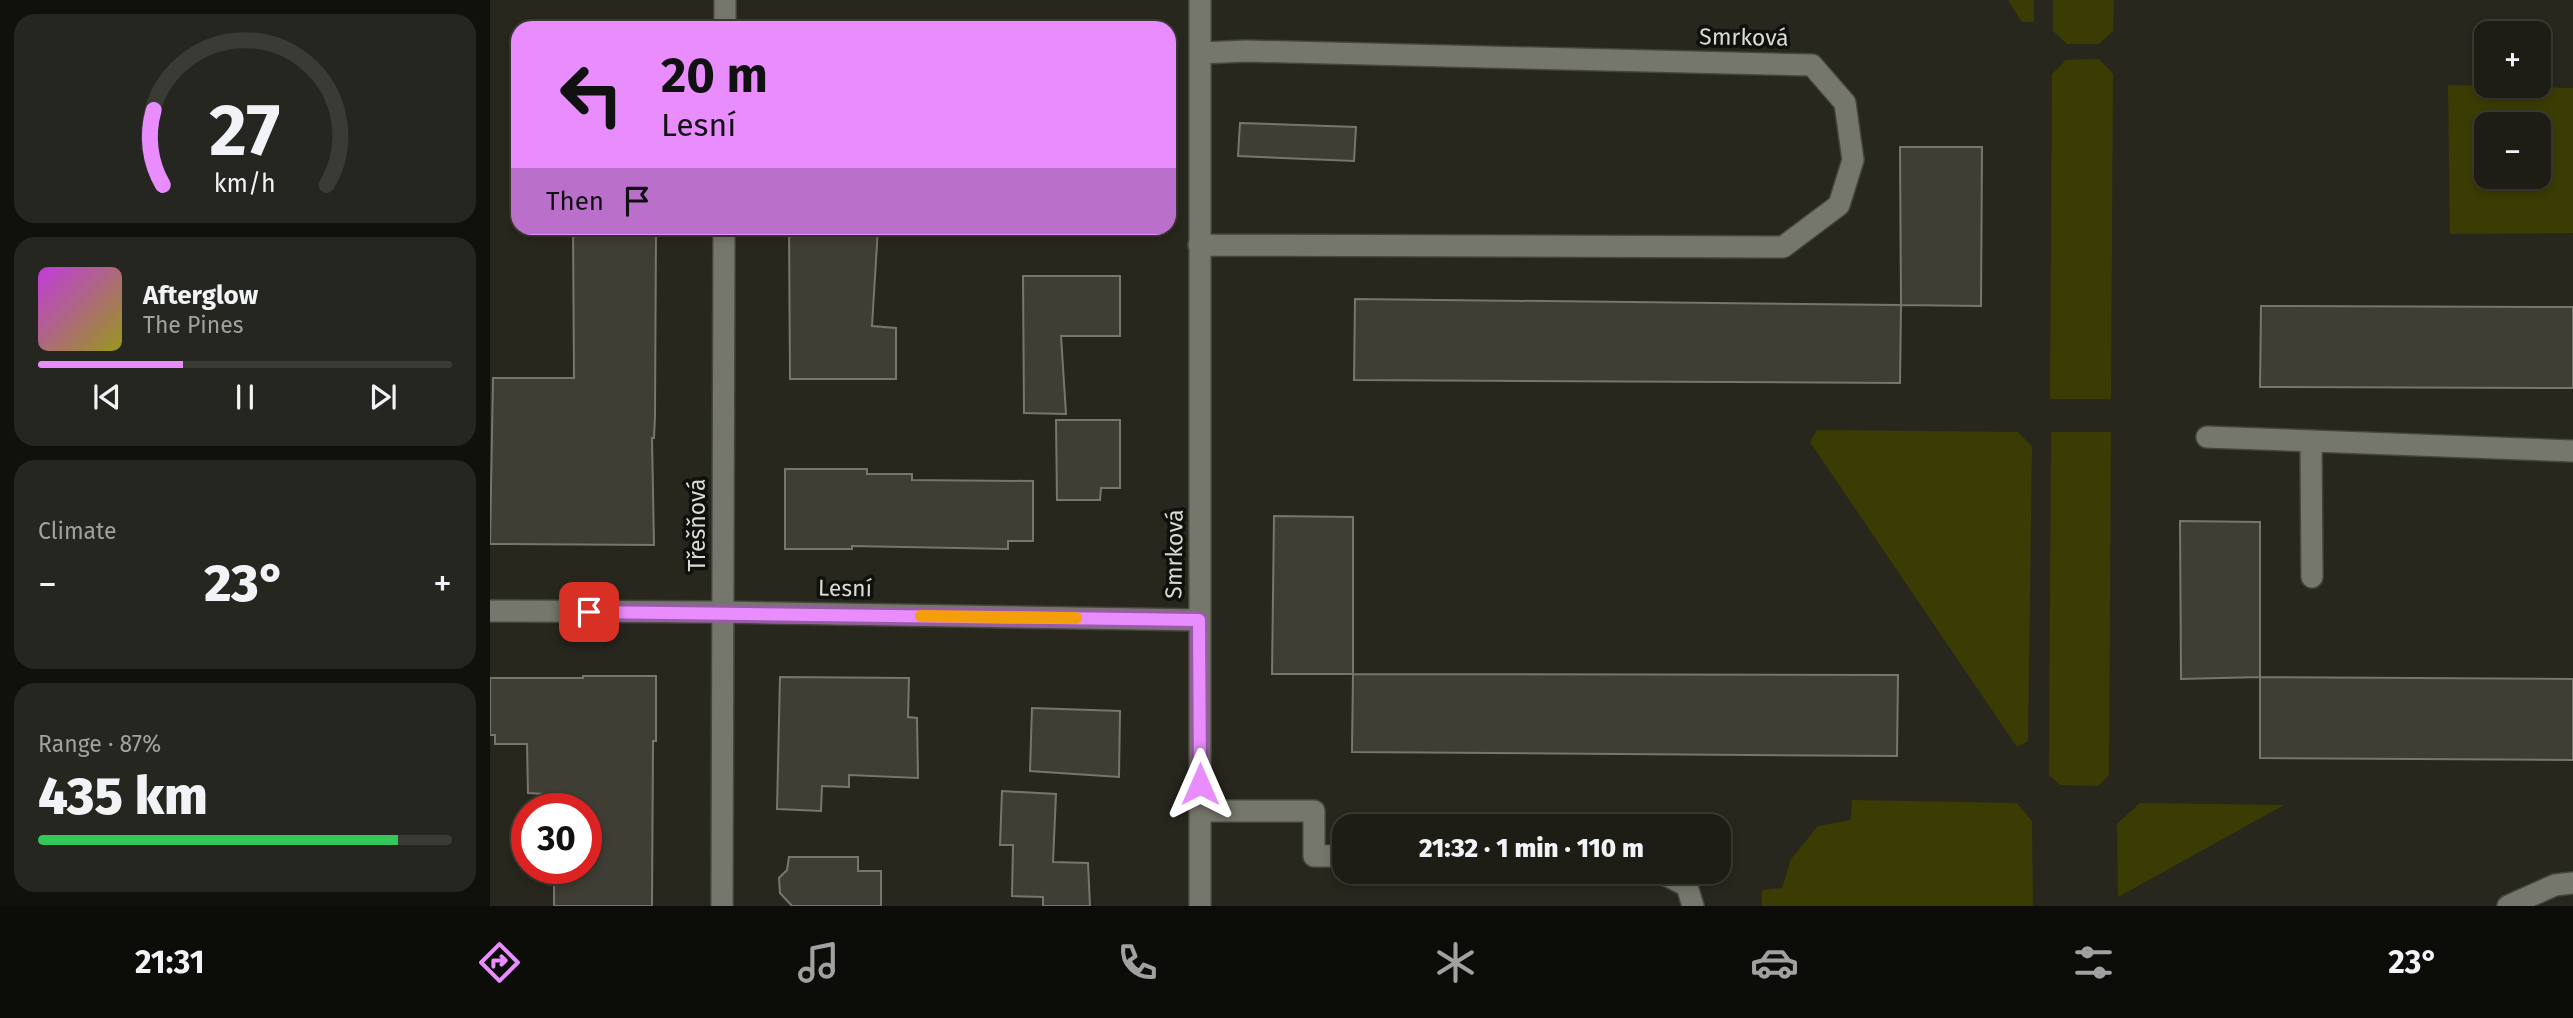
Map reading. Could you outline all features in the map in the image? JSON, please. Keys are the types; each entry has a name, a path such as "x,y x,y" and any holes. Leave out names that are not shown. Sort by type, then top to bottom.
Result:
{"street":[{"path":"725,0 725,21"},
{"name":"Smrková","path":"1200,0 1200,906"},
{"name":"Smrková","path":"1199,245 1783,247 1839,205 1853,160 1845,103 1812,65 1246,51 1202,53"},
{"name":"Třešňová","path":"722,906 724,235"},
{"path":"2207,437 2573,450"},
{"path":"2311,441 2312,578"},
{"name":"Lesní","path":"490,611 1199,620"},
{"path":"1200,811 1314,811 1314,856 1332,856"},
{"path":"2508,906 2555,885 2573,883"},
{"path":"1683,884 1687,886 1693,906"}],"shaded area":[{"path":"2008,0 2034,0 2034,22 2022,22"},
{"path":"2053,0 2114,0 2113,31 2099,44 2067,44 2053,31"},
{"path":"2099,59 2113,74 2111,399 2050,399 2052,74 2066,60"},
{"path":"2448,85 2474,86 2474,98 2551,98 2551,87 2573,88 2573,233 2450,234"},
{"path":"1817,430 2018,432 2032,446 2028,741 2017,747 1810,442"},
{"path":"2051,432 2111,432 2109,775 2098,786 2060,785 2049,775"},
{"path":"1852,800 2017,803 2032,821 2033,906 1762,906 1762,890 1782,888 1791,859 1818,826 1851,820"},
{"path":"2140,803 2284,805 2118,897 2117,824"}],"building":[{"path":"1240,123 1356,127 1354,161 1238,156"},
{"path":"1900,147 1982,147 1981,306 1901,305"},
{"path":"573,235 656,235 655,416 652,438 654,545 490,544 493,378 574,378"},
{"path":"789,235 878,235 872,326 896,328 896,379 790,379"},
{"path":"1023,276 1120,276 1120,336 1061,336 1066,414 1024,413"},
{"path":"1355,299 1901,305 1900,383 1354,380"},
{"path":"2261,306 2573,307 2573,388 2260,387"},
{"path":"1056,420 1120,420 1120,488 1101,488 1100,500 1057,500"},
{"path":"785,469 867,469 867,474 912,474 912,480 1033,481 1033,541 1008,541 1008,549 852,546 852,549 785,549"},
{"path":"1274,516 1353,517 1353,674 1272,674"},
{"path":"2180,521 2260,522 2260,677 2181,679"},
{"path":"1353,674 1898,675 1897,756 1352,752"},
{"path":"656,676 652,906 554,906 554,884 602,884 602,793 528,793 527,744 495,744 495,735 490,735 490,678"},
{"path":"780,677 909,678 908,717 917,718 918,778 849,775 849,787 822,786 821,811 777,809"},
{"path":"2260,677 2573,679 2573,760 2260,758"},
{"path":"1032,708 1120,711 1119,777 1030,771"},
{"path":"1002,791 1056,794 1053,862 1088,863 1090,906 1043,906 1043,897 1012,896 1013,845 1000,845"},
{"path":"789,857 858,857 858,871 881,871 881,906 792,906 780,893 779,878 787,870"}],"slow traffic":[{"path":"921,616 1076,618"}],"route":[{"path":"589,612 1199,620 1200,784"}]}
